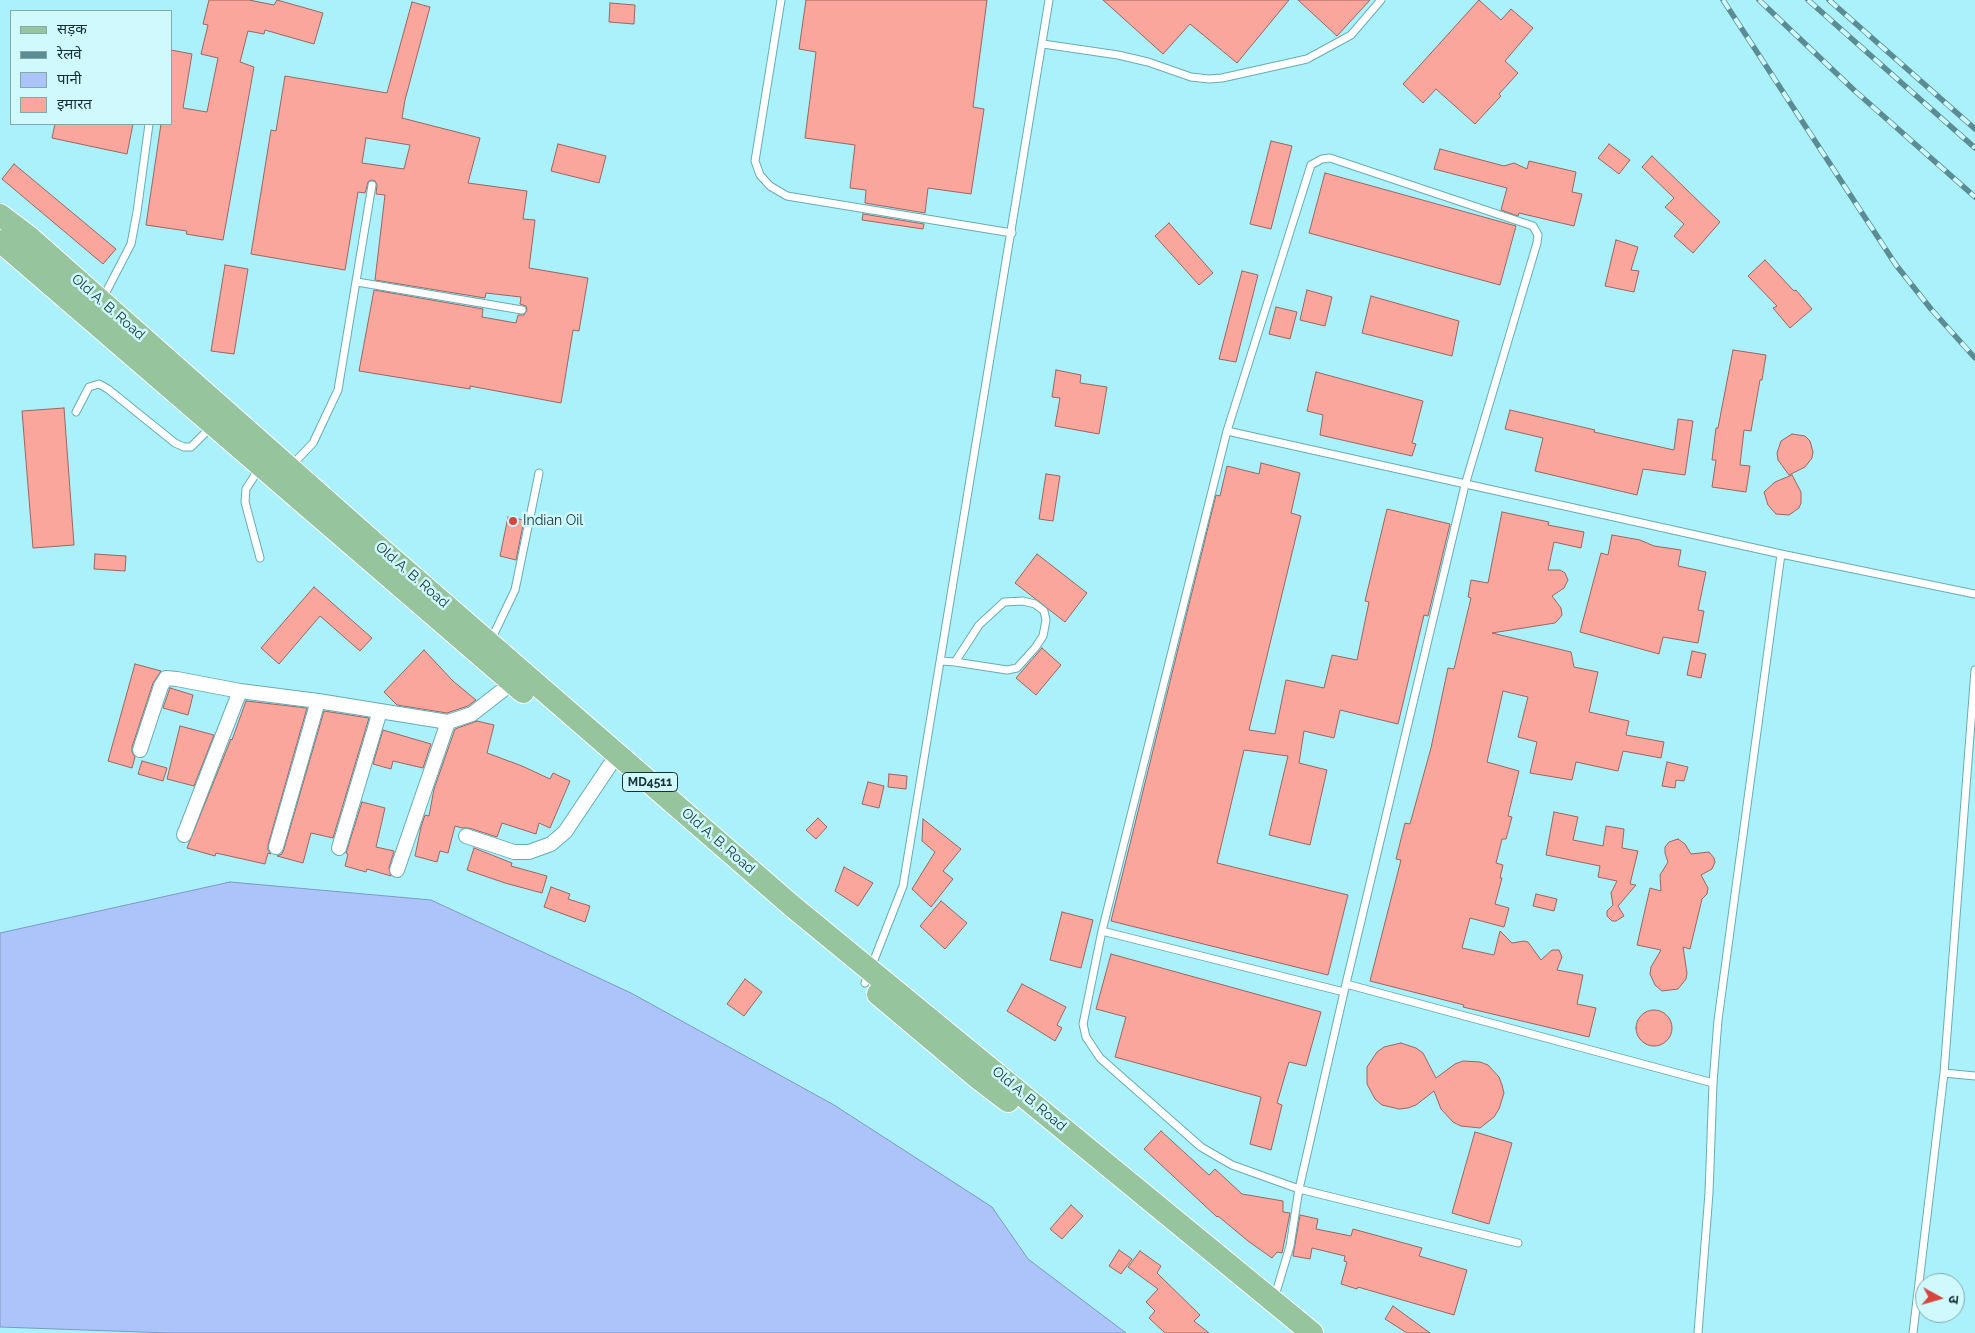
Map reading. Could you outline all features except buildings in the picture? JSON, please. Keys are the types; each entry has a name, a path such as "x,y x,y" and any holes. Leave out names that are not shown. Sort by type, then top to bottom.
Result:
{"main road":[{"name":"Old A. B. Road","path":"0,215 29,238 289,468 792,906 978,1078 1080,1154 1291,1333"},
{"name":"Old A. B. Road","path":"0,241 512,683 610,765 868,976 1312,1333"}],"street":[{"path":"140,750 161,686 166,678 448,722 472,714 512,683"},
{"path":"184,835 240,691"},
{"path":"276,847 318,701"},
{"path":"339,848 380,711"},
{"path":"397,870 448,722"},
{"path":"466,836 514,852 529,852 551,844 564,832 610,765"}],"lane":[{"path":"781,0 755,161 760,175 770,186 787,196 1012,233"},
{"path":"868,976 904,886 1049,0"},
{"path":"1043,44 1118,55 1148,62 1191,77 1222,78 1307,58 1351,35 1381,0"},
{"path":"101,301 130,244 137,212 149,125"},
{"path":"1274,1301 1290,1246 1299,1189 1344,992 1465,485 1538,235 1533,226 1522,222 1330,158 1322,158 1311,166 1228,431 1102,931 1083,1024 1086,1037 1100,1058 1201,1146 1232,1165 1299,1189 1518,1243"},
{"path":"289,468 313,442 338,390 372,185"},
{"path":"357,282 522,310"},
{"path":"76,412 89,387 99,384 108,389 175,443 184,447 191,446 213,424"},
{"path":"1228,431 1781,554 1975,594"},
{"path":"260,558 244,502 246,489 261,466"},
{"path":"489,643 515,590 539,473"},
{"path":"1698,1333 1709,1193 1713,1083 1718,1020 1781,554"},
{"path":"941,662 956,662 1006,670 1017,668 1043,636 1046,620 1044,611 1035,604 1023,601 1004,602 979,625 956,662"},
{"path":"1913,1333 1944,1073 1975,670"},
{"path":"1102,931 1344,992"},
{"path":"1346,984 1713,1083"},
{"path":"1944,1073 1975,1076"}],"water":[{"path":"230,882 431,900 631,993 834,1105 992,1207 1028,1259 1126,1333 170,1333 0,1327 0,933"}],"railway":[{"path":"1723,0 1896,265 1931,309 1975,358"},
{"path":"1759,0 1855,91 1975,197"},
{"path":"1808,0 1975,148"},
{"path":"1829,0 1975,129"}],"place":[{"name":"Indian Oil","path":"513,521"}]}
